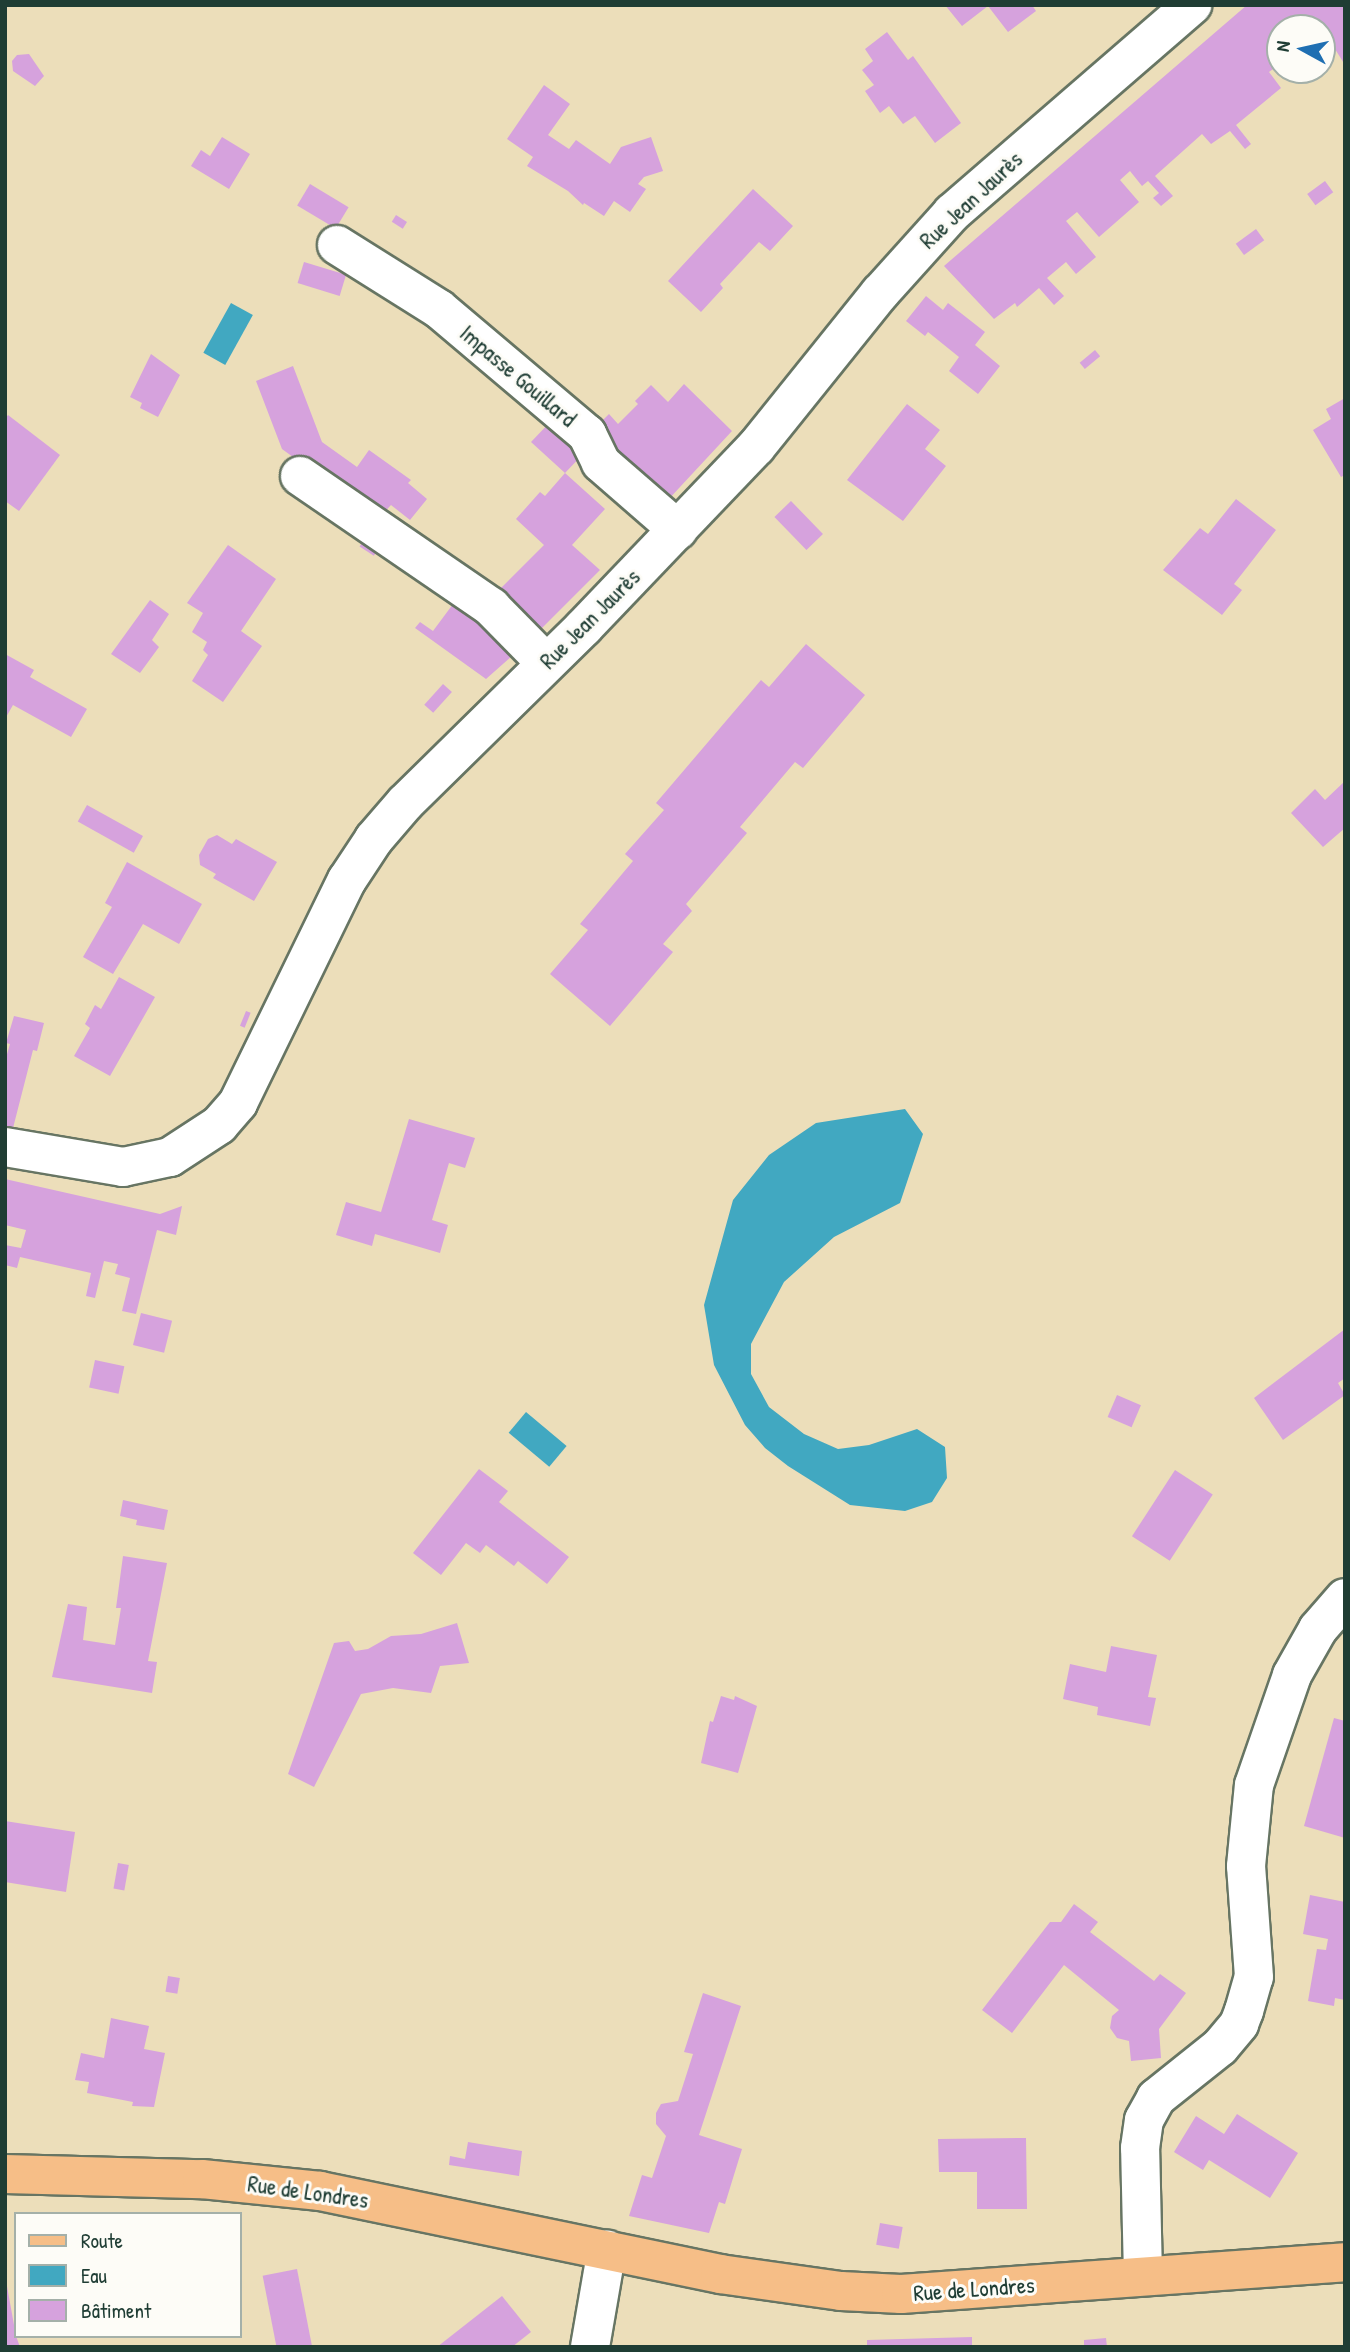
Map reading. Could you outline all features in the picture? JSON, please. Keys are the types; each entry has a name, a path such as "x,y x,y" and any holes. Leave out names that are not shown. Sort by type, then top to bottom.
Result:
{"main road":[{"name":"Rue de Londres","path":"5,2174 177,2178 272,2185 388,2204 720,2274 841,2291 901,2294 1345,2263"}],"street":[{"name":"Rue Jean Jaurès","path":"5,1147 123,1167 170,1157 219,1125 238,1103 324,924 370,844 444,762 678,530 756,447 880,293 951,213 1192,5"},
{"name":"Impasse Gouillard","path":"337,245 439,309 587,434 601,463 678,530"},
{"path":"300,476 491,607 546,663"},
{"path":"1143,2276 1140,2148 1143,2120 1156,2098 1220,2047 1238,2024 1244,2011 1254,1977 1246,1866 1254,1784 1292,1675 1318,1629 1345,1598"},
{"path":"590,2347 607,2249"}],"water":[{"path":"231,303 253,315 225,365 203,353"},
{"path":"905,1109 923,1134 900,1203 834,1237 784,1282 751,1344 751,1374 769,1407 804,1434 838,1449 869,1445 917,1429 945,1447 947,1478 932,1502 905,1511 850,1505 788,1466 765,1448 745,1425 714,1365 704,1305 733,1200 769,1155 816,1123"},
{"path":"526,1412 567,1446 549,1467 509,1433"}],"building":[{"path":"945,5 1032,5 1036,11 1008,32 988,6 962,26"},
{"path":"1247,5 1345,5 1345,65 1336,51 1336,14 1266,14 1266,84 1278,84 1281,88 1236,125 1251,144 1245,149 1230,131 1211,144 1202,134 1155,176 1173,196 1161,206 1153,198 1159,193 1148,181 1142,186 1130,171 1120,180 1139,202 1099,237 1077,212 1066,221 1096,257 1076,274 1066,262 1047,278 1064,296 1054,305 1039,288 1017,307 1015,303 994,319 944,266"},
{"path":"887,32 908,60 913,56 961,123 935,143 915,116 903,124 889,106 880,113 865,91 874,85 862,70 873,61 865,49"},
{"path":"29,54 44,76 35,86 13,71 12,61 17,55"},
{"path":"544,85 570,104 548,135 569,149 576,140 610,164 621,147 651,137 663,171 644,177 638,184 646,189 630,212 614,201 604,216 584,203 583,205 568,191 527,166 533,157 507,139"},
{"path":"222,137 250,154 229,189 191,166 201,150 210,156"},
{"path":"1325,181 1333,192 1315,205 1307,194"},
{"path":"310,184 349,207 336,229 297,205"},
{"path":"753,189 793,226 770,251 759,242 720,284 723,288 701,312 668,281"},
{"path":"396,215 407,222 403,229 392,222"},
{"path":"1256,229 1264,240 1244,255 1236,244"},
{"path":"304,262 346,275 340,296 298,283"},
{"path":"926,296 943,310 948,303 985,332 975,345 1000,366 978,394 949,371 959,357 928,332 925,336 906,321"},
{"path":"1095,350 1100,356 1085,369 1080,363"},
{"path":"151,354 180,375 158,417 140,408 142,403 130,397"},
{"path":"293,366 322,442 357,467 369,450 411,480 408,483 427,499 410,520 391,505 378,519 282,449 256,381"},
{"path":"684,384 732,431 667,501 593,430 609,414 618,424 638,404 635,401 651,385 668,402"},
{"path":"1345,398 1345,475 1341,477 1313,430 1331,419 1326,409"},
{"path":"907,404 940,430 925,449 946,466 903,521 847,480"},
{"path":"8,415 60,455 19,511 5,501 5,419"},
{"path":"553,419 586,451 565,473 531,442"},
{"path":"565,473 605,509 572,545 600,570 533,637 457,574 465,563 501,588 544,545 516,519 540,492 545,496"},
{"path":"1236,499 1276,530 1234,584 1242,590 1222,615 1163,570 1200,528 1208,534"},
{"path":"791,501 823,534 806,550 774,517"},
{"path":"371,529 385,538 374,556 360,547"},
{"path":"228,545 276,579 241,631 262,646 223,702 192,681 208,655 203,650 207,642 192,632 203,613 187,603"},
{"path":"459,596 522,647 486,679 415,628 420,622 433,631"},
{"path":"150,600 169,614 152,640 159,647 140,673 111,654"},
{"path":"806,644 865,695 803,768 795,762 740,827 747,833 686,904 692,911 663,944 673,952 610,1026 550,974 588,930 580,924 633,861 625,854 664,810 656,803 761,680 769,687"},
{"path":"5,654 34,670 30,677 87,709 71,737 13,705 5,719"},
{"path":"443,684 452,692 433,713 424,705"},
{"path":"1345,781 1345,828 1323,847 1291,813 1315,789 1325,800"},
{"path":"87,805 143,836 134,853 78,822"},
{"path":"217,835 232,844 236,839 277,862 254,901 213,878 216,874 200,865 199,855 208,839"},
{"path":"127,862 202,904 179,944 143,924 113,974 83,957 112,907 105,903"},
{"path":"119,977 155,997 110,1076 74,1056 90,1028 85,1024 95,1005 101,1009"},
{"path":"246,1011 251,1013 245,1028 240,1026"},
{"path":"14,1016 44,1023 37,1051 33,1050 13,1128 5,1126 5,1061 10,1044 6,1043"},
{"path":"409,1119 475,1138 465,1168 449,1163 432,1220 448,1225 440,1253 375,1234 372,1246 336,1235 346,1202 381,1212"},
{"path":"5,1179 160,1214 182,1206 176,1235 157,1230 136,1314 122,1311 130,1278 115,1274 118,1264 104,1261 95,1298 86,1296 91,1273 20,1257 17,1268 5,1265 5,1245 21,1248 26,1230 5,1225"},
{"path":"141,1313 172,1321 164,1353 133,1345"},
{"path":"1345,1329 1345,1378 1338,1383 1345,1395 1283,1440 1254,1398"},
{"path":"95,1360 124,1366 119,1394 89,1387"},
{"path":"1117,1395 1141,1405 1132,1427 1108,1417"},
{"path":"479,1469 508,1491 499,1502 569,1557 547,1584 518,1561 514,1566 486,1545 480,1553 466,1543 441,1575 413,1553"},
{"path":"1175,1470 1213,1495 1170,1561 1132,1536"},
{"path":"123,1500 168,1510 164,1530 136,1525 137,1520 120,1516"},
{"path":"123,1556 167,1563 148,1661 157,1662 152,1693 52,1677 68,1604 87,1607 83,1640 115,1645 121,1608 116,1608"},
{"path":"457,1623 469,1663 440,1666 431,1693 393,1688 361,1694 314,1787 288,1774 334,1643 349,1641 355,1651 368,1649 391,1636 421,1634"},
{"path":"1111,1646 1157,1655 1148,1697 1156,1698 1150,1726 1097,1715 1098,1707 1063,1699 1070,1664 1106,1672"},
{"path":"721,1696 734,1700 735,1696 757,1706 738,1773 701,1763 710,1721 713,1722"},
{"path":"1334,1718 1345,1721 1345,1838 1304,1826"},
{"path":"5,1821 75,1832 66,1892 5,1882"},
{"path":"118,1863 129,1865 124,1891 113,1889"},
{"path":"1310,1895 1345,1902 1345,2000 1335,1998 1334,2006 1308,2001 1317,1949 1326,1950 1328,1939 1303,1934"},
{"path":"1074,1904 1098,1922 1090,1932 1154,1981 1160,1974 1186,1993 1159,2029 1161,2058 1131,2061 1129,2041 1117,2038 1110,2028 1112,2016 1119,2010 1064,1965 1012,2033 982,2010 1050,1922 1061,1922"},
{"path":"168,1976 180,1978 177,1994 165,1992"},
{"path":"703,1993 741,2006 699,2135 742,2149 725,2204 719,2202 709,2233 629,2216 642,2175 652,2178 666,2136 656,2124 656,2113 661,2104 678,2101 693,2054 684,2052"},
{"path":"111,2018 149,2026 144,2049 165,2053 154,2107 132,2106 133,2102 87,2093 89,2082 75,2080 81,2053 104,2058"},
{"path":"1237,2114 1298,2153 1270,2198 1209,2160 1203,2170 1174,2152 1196,2116 1224,2134"},
{"path":"1026,2138 1027,2209 977,2209 977,2172 939,2172 938,2139"},
{"path":"468,2142 522,2151 519,2176 449,2165 450,2156 465,2159"},
{"path":"880,2223 903,2227 899,2249 876,2245"},
{"path":"297,2269 312,2347 277,2347 263,2276"},
{"path":"5,2275 14,2338 17,2338 20,2347 5,2347"},
{"path":"502,2296 531,2332 512,2347 437,2347"},
{"path":"972,2337 972,2347 867,2347 867,2340"},
{"path":"1106,2338 1107,2347 1084,2347 1084,2340"}]}
